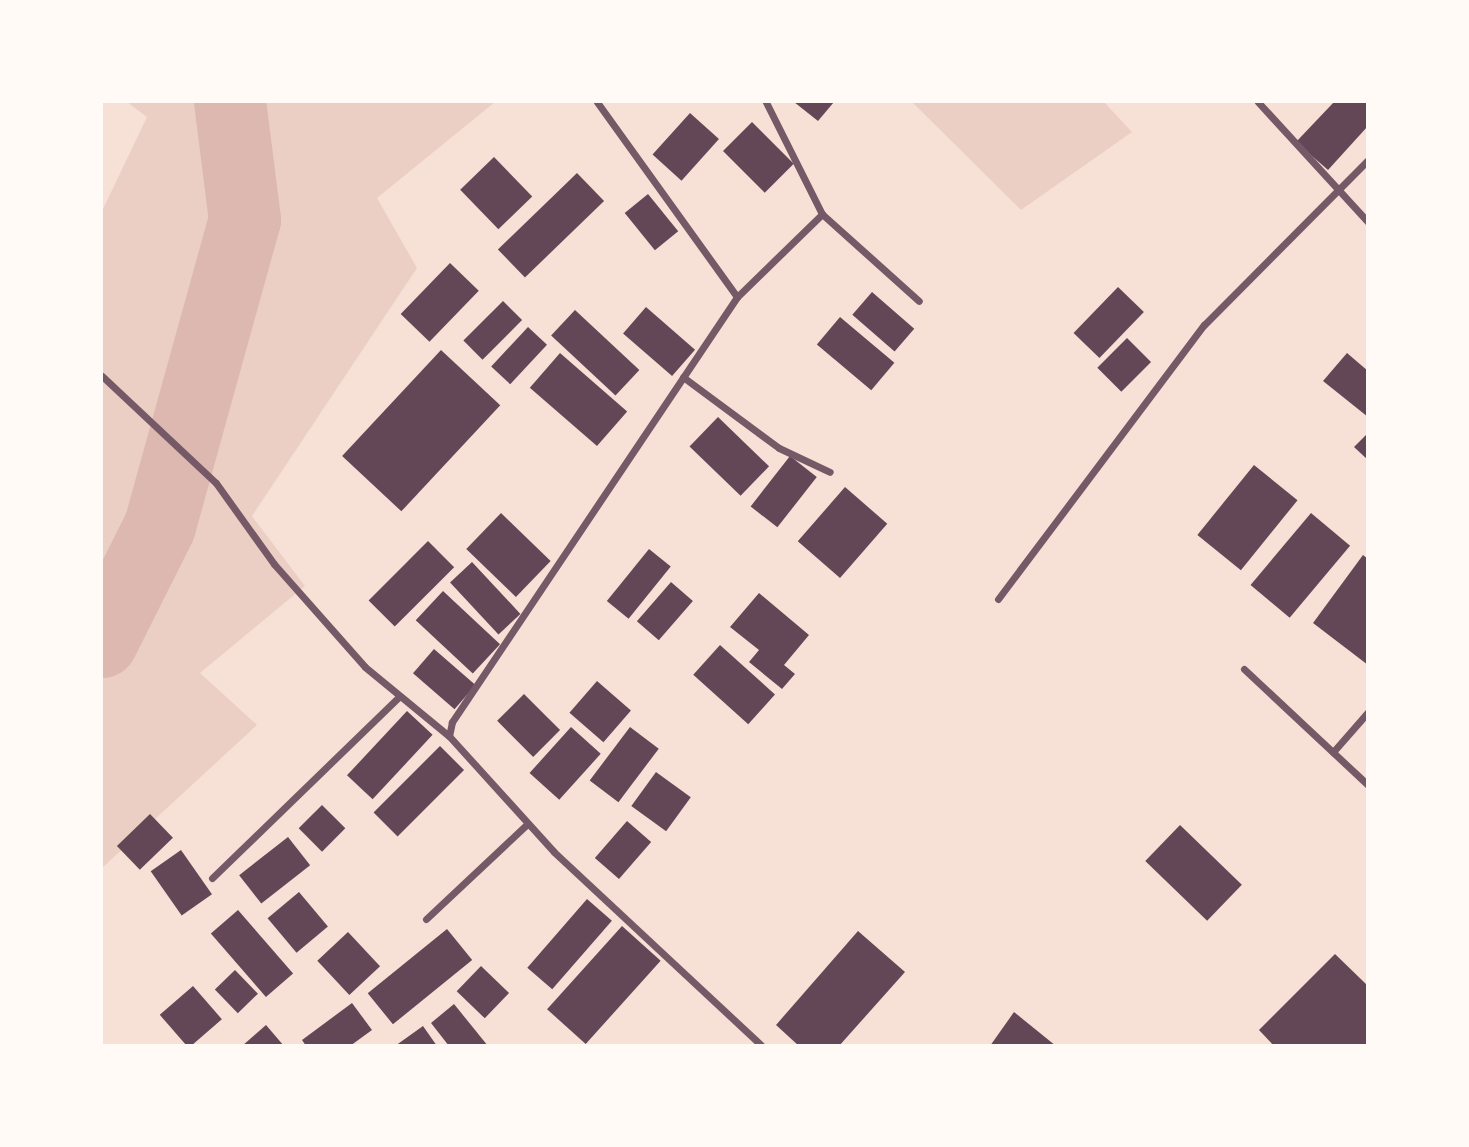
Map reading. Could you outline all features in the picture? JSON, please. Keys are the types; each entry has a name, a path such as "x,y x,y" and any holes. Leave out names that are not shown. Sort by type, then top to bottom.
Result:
{"street":[{"path":"597,102 737,297"},
{"path":"766,102 822,215 919,301"},
{"path":"1258,102 1333,190 1367,222"},
{"path":"998,598 1203,325 1333,190 1367,160"},
{"path":"449,736 737,297 822,215"},
{"path":"102,376 132,399 216,483 274,564 399,697 449,736 527,824 762,1045"},
{"path":"683,377 779,448 830,472"},
{"path":"1244,669 1367,785"},
{"path":"212,878 399,697"},
{"path":"1334,752 1367,712"},
{"path":"426,919 527,824"}],"shaded area":[{"path":"127,102 495,102 377,198 417,268 252,516 305,586 200,673 257,725 102,868 102,211 147,117"},
{"path":"912,102 1104,102 1132,132 1021,210"}],"building":[{"path":"794,102 834,102 818,121"},
{"path":"1334,102 1368,102 1368,126 1328,170 1296,142"},
{"path":"690,113 719,139 682,181 653,155"},
{"path":"752,122 794,164 765,193 723,151"},
{"path":"494,157 532,197 498,229 460,190"},
{"path":"577,173 604,201 525,277 498,249"},
{"path":"648,194 678,231 655,250 625,213"},
{"path":"450,263 479,291 429,342 401,314"},
{"path":"1118,287 1144,312 1099,358 1074,333"},
{"path":"872,292 914,329 895,351 852,315"},
{"path":"503,301 522,320 482,360 463,341"},
{"path":"646,307 695,350 672,376 623,333"},
{"path":"575,310 639,370 615,396 551,336"},
{"path":"840,317 894,363 871,390 817,345"},
{"path":"528,327 547,345 510,384 491,366"},
{"path":"1127,338 1151,362 1121,392 1097,368"},
{"path":"441,350 500,405 401,511 342,456"},
{"path":"560,353 627,411 597,446 530,388"},
{"path":"1347,353 1368,371 1368,417 1323,381"},
{"path":"718,417 769,466 741,496 690,446"},
{"path":"1368,433 1368,460 1354,447"},
{"path":"790,456 817,477 777,527 751,506"},
{"path":"1254,465 1298,500 1241,570 1197,535"},
{"path":"845,487 887,524 840,578 798,541"},
{"path":"501,513 551,561 516,597 466,549"},
{"path":"1311,513 1350,546 1290,618 1251,585"},
{"path":"428,541 454,567 395,627 369,600"},
{"path":"649,549 671,567 629,619 607,601"},
{"path":"1363,555 1368,559 1368,665 1313,623"},
{"path":"472,562 520,614 498,634 450,582"},
{"path":"671,582 693,601 659,640 637,621"},
{"path":"443,591 500,644 473,673 416,620"},
{"path":"759,593 809,635 784,665 795,674 782,689 749,662 759,650 730,627"},
{"path":"720,645 775,695 748,724 693,675"},
{"path":"434,649 476,685 455,709 413,673"},
{"path":"597,681 631,711 603,742 569,713"},
{"path":"524,694 560,730 533,757 497,721"},
{"path":"407,711 433,735 373,799 347,775"},
{"path":"571,727 601,754 559,800 530,773"},
{"path":"630,727 659,749 618,802 590,781"},
{"path":"440,746 464,770 398,837 374,812"},
{"path":"656,772 691,797 666,831 631,806"},
{"path":"322,805 345,828 322,852 299,828"},
{"path":"150,814 173,838 140,870 117,846"},
{"path":"627,821 651,842 619,879 595,858"},
{"path":"1180,825 1242,885 1207,921 1145,861"},
{"path":"288,837 310,865 261,904 239,875"},
{"path":"181,850 212,894 182,915 151,871"},
{"path":"299,892 328,926 297,953 268,918"},
{"path":"587,899 612,921 552,989 527,968"},
{"path":"238,910 293,973 266,997 211,934"},
{"path":"622,926 661,961 586,1044 547,1009"},
{"path":"447,929 472,960 393,1024 368,993"},
{"path":"858,931 905,972 839,1046 799,1046 776,1025"},
{"path":"348,932 380,966 349,995 317,961"},
{"path":"1335,954 1368,986 1368,1046 1274,1046 1259,1030"},
{"path":"481,966 509,993 485,1018 457,991"},
{"path":"235,970 258,994 238,1013 215,989"},
{"path":"193,986 222,1019 191,1046 187,1046 160,1015"},
{"path":"352,1003 372,1030 350,1046 306,1046 302,1040"},
{"path":"454,1004 488,1046 449,1046 431,1023"},
{"path":"1014,1012 1056,1046 990,1046"},
{"path":"266,1025 284,1046 242,1046"},
{"path":"423,1026 437,1046 395,1046"}],"waterway":[{"path":"102,642 160,526 245,220 230,102"}]}
